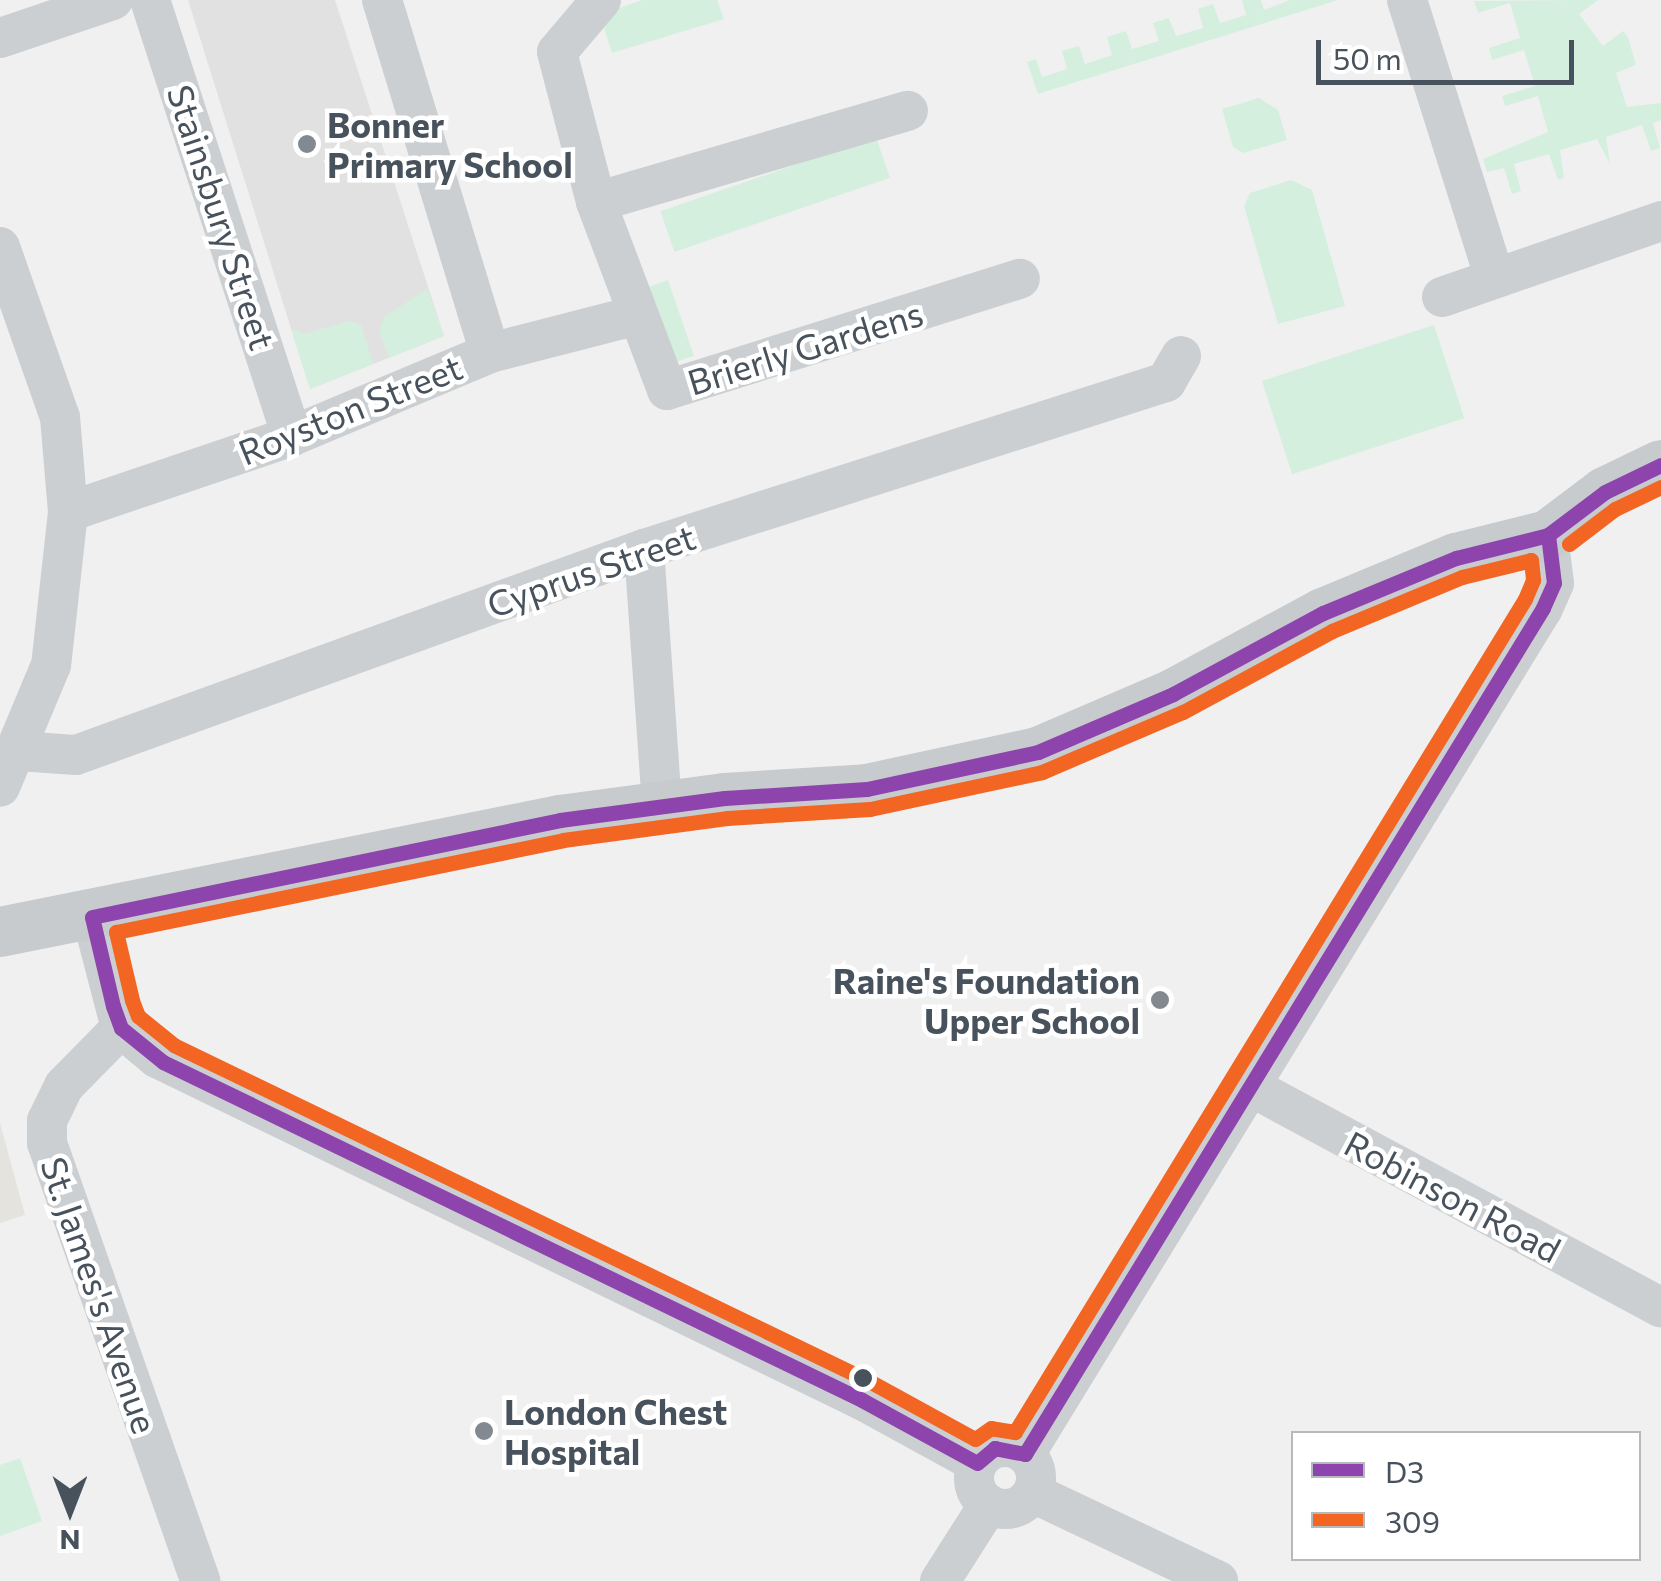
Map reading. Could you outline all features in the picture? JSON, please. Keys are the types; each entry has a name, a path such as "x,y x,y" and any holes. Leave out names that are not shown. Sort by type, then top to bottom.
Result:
{"main road":[{"path":"0,932 92,917 560,820 662,806 868,788 1038,752 1173,694 1323,613 1456,558 1548,535 1604,492 1661,465"}],"street":[{"path":"0,38 114,0"},
{"name":"Stainsbury Street","path":"150,0 292,436"},
{"path":"382,0 490,353"},
{"name":"Brierly Gardens","path":"601,0 556,52 596,202 634,316 667,390 1020,279"},
{"path":"1406,0 1494,276"},
{"path":"596,202 908,111"},
{"path":"1442,297 1661,221"},
{"path":"0,247 60,417 68,512 51,665 0,786"},
{"name":"Royston Street","path":"68,512 292,436 490,353 634,316"},
{"name":"Cyprus Street","path":"18,751 76,755 644,550 1173,369"},
{"path":"1025,1454 1246,1084 1543,608 1554,583 1548,535"},
{"path":"644,550 662,806"},
{"path":"92,917 121,1028 163,1062 862,1400 977,1464"},
{"name":"St. James's Avenue","path":"121,1028 64,1086 47,1122 47,1143 200,1581"},
{"name":"Robinson Road","path":"1246,1084 1661,1307"},
{"path":"1001,1447 1025,1454 1036,1468 1034,1493 1016,1508 989,1504 976,1489 977,1464 1001,1447"},
{"path":"1034,1493 1218,1581"},
{"path":"940,1581 989,1504"}],"shaded area":[{"name":"Bonner Primary School","path":"188,0 335,0 444,336 310,389"},
{"path":"0,1123 25,1215 0,1223"}],"green space":[{"path":"642,0 717,0 724,19 612,53 604,28 616,9"},
{"path":"1242,0 1261,0 1264,10 1290,0 1338,0 1038,94 1027,62 1036,59 1042,77 1067,69 1062,51 1079,46 1085,64 1112,55 1107,37 1126,31 1132,49 1159,41 1153,23 1169,18 1176,36 1203,28 1198,9 1213,4 1220,23 1246,15"},
{"path":"1598,0 1579,14 1603,46 1623,31 1628,37 1636,65 1616,73 1627,107 1661,103 1661,120 1653,123 1660,148 1651,151 1642,125 1606,137 1610,164 1597,139 1560,150 1564,178 1558,180 1549,154 1514,164 1521,191 1512,194 1504,168 1487,172 1483,159 1548,132 1538,96 1505,106 1502,96 1535,86 1524,50 1492,60 1489,48 1520,38 1510,3 1478,13 1474,1"},
{"path":"1259,98 1278,110 1287,140 1243,153 1233,147 1222,109"},
{"path":"876,137 890,178 674,252 660,211"},
{"path":"1291,180 1312,190 1345,306 1278,324 1244,206 1250,193"},
{"path":"668,280 694,356 671,363 645,288"},
{"path":"427,289 444,336 389,358 379,331 384,317"},
{"path":"349,321 361,325 373,364 310,389 291,329 305,334"},
{"path":"1434,325 1464,418 1292,474 1262,381"},
{"path":"20,1458 42,1521 0,1536 0,1465"}],"transit line":[{"name":"D3","path":"1548,535 1605,492 1661,465"},
{"name":"309","path":"1569,544 1615,509 1661,487"},
{"name":"D3","path":"1548,535 1554,583 1543,608 1025,1454 995,1448 977,1463 862,1400 163,1062 121,1028 113,1006 92,917 560,820 725,798 867,789 1038,752 1173,694 1323,613 1456,558 1548,535"},
{"name":"309","path":"1531,560 1533,580 1525,599 1015,1432 991,1428 975,1439 871,1382 174,1045 138,1016 132,1000 116,932 563,840 727,818 870,809 1042,772 1183,712 1332,631 1462,577 1531,560"}],"place":[{"name":"Bonner Primary School","path":"307,144"},
{"name":"Raine's Foundation Upper School","path":"1160,1000"},
{"name":"London Chest Hospital","path":"484,1431"}]}
